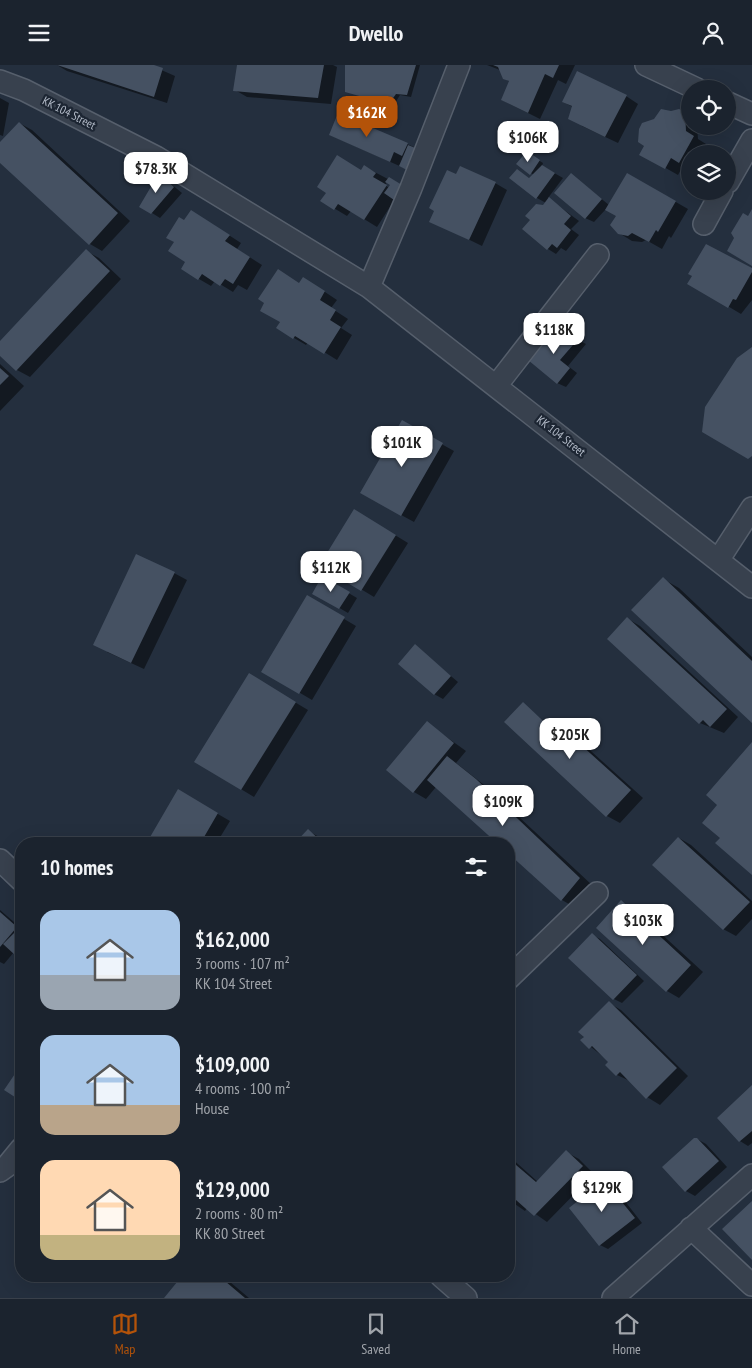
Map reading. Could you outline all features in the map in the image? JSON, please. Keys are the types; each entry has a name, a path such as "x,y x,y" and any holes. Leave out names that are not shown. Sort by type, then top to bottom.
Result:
{"street":[{"path":"368,287 411,188 459,65"},
{"path":"646,65 681,81"},
{"name":"KK 104 Street","path":"0,81 24,90 156,157 368,287 719,559 752,587"},
{"path":"736,107 752,114"},
{"path":"736,168 752,140"},
{"path":"704,224 717,200"},
{"path":"496,386 598,255"},
{"path":"719,559 752,508"},
{"path":"0,859 15,874"},
{"path":"515,972 597,893"},
{"path":"0,1171 15,1155"},
{"path":"613,1298 752,1175"},
{"path":"691,1228 752,1285"},
{"path":"448,1282 466,1298"}],"building":[{"path":"57,65 154,65 163,68 154,97"},
{"path":"237,65 324,65 318,98 233,91"},
{"path":"345,65 416,65 407,95 396,94 391,101 370,99 345,92"},
{"path":"493,65 559,65 553,78 545,74 528,113 501,100 509,81 503,79 498,67"},
{"path":"577,71 627,95 605,137 568,119 572,106 562,102"},
{"path":"661,109 671,111 679,109 681,110 681,135 694,136 689,145 681,145 681,159 679,163 671,158 665,169 639,155 644,146 638,142 639,129 642,123 654,119"},
{"path":"338,113 408,143 402,156 394,152 390,162 329,135"},
{"path":"19,122 118,213 89,245 0,163 0,142"},
{"path":"408,145 418,149 409,171 399,166"},
{"path":"527,151 540,160 530,175 516,164"},
{"path":"337,155 361,170 364,165 376,173 373,177 387,185 364,220 338,204 334,210 320,201 326,193 317,187"},
{"path":"542,165 555,173 536,199 509,178 517,169 529,178"},
{"path":"460,166 496,182 469,240 429,222 434,211 429,208 447,170 456,174"},
{"path":"159,173 174,187 151,214 139,207"},
{"path":"571,173 602,199 585,219 554,193"},
{"path":"627,173 676,201 658,232 656,230 649,242 632,233 628,236 618,234 610,225 616,216 605,210"},
{"path":"389,177 402,185 394,200 384,193 390,185 385,182"},
{"path":"549,197 571,216 564,224 571,230 557,248 552,244 547,250 522,229 530,220 525,216 536,204 543,205"},
{"path":"752,209 752,266 727,251 734,238 731,233 743,213 748,216"},
{"path":"191,210 230,235 225,241 250,257 233,284 225,279 220,286 202,274 198,280 181,269 185,262 168,251 174,242 166,238 179,217 184,220"},
{"path":"706,244 752,268 752,272 736,300 733,299 728,308 687,284 692,276 688,274"},
{"path":"86,249 110,271 16,371 0,356 0,341"},
{"path":"278,269 299,283 303,277 325,291 320,300 336,310 330,320 341,327 324,354 295,336 293,339 276,328 280,322 260,311 264,303 258,299"},
{"path":"555,328 579,338 560,360 570,368 557,384 528,360"},
{"path":"752,347 752,456 748,459 702,432 705,407 737,358"},
{"path":"0,368 9,376 0,385"},
{"path":"402,420 443,443 401,516 360,493"},
{"path":"354,509 396,535 361,591 319,566"},
{"path":"136,554 175,572 131,663 93,645"},
{"path":"322,576 350,592 339,609 312,594"},
{"path":"663,577 752,661 752,723 631,610"},
{"path":"307,595 345,617 299,694 261,672"},
{"path":"627,617 727,709 710,727 703,720 699,724 607,639"},
{"path":"415,644 451,676 434,695 398,664"},
{"path":"249,673 296,702 241,790 194,762"},
{"path":"523,702 554,731 560,726 631,790 606,817 504,722"},
{"path":"427,721 454,743 413,793 386,770"},
{"path":"752,742 752,875 715,843 720,838 702,823 717,805 706,795"},
{"path":"447,756 476,779 580,878 561,901 515,859 515,837 490,837 427,780"},
{"path":"178,789 218,813 204,837 150,837"},
{"path":"308,829 317,837 301,837"},
{"path":"678,837 750,902 723,930 652,865"},
{"path":"621,900 691,965 666,992 596,928"},
{"path":"0,912 15,925 15,929 0,947"},
{"path":"15,932 15,955 3,944"},
{"path":"592,933 637,975 613,1000 568,958"},
{"path":"609,1001 677,1068 646,1099 620,1072 616,1076 605,1065 608,1062 592,1046 589,1049 580,1040 584,1037 578,1032"},
{"path":"15,1074 15,1097 4,1090"},
{"path":"752,1085 752,1131 739,1142 717,1118"},
{"path":"694,1138 697,1138 719,1161 685,1192 662,1167"},
{"path":"566,1150 583,1166 534,1216 516,1200 515,1201 515,1164 536,1182"},
{"path":"604,1180 635,1218 599,1246 569,1208"},
{"path":"752,1201 752,1260 722,1229"},
{"path":"177,1282 226,1282 245,1298 164,1298"}]}
